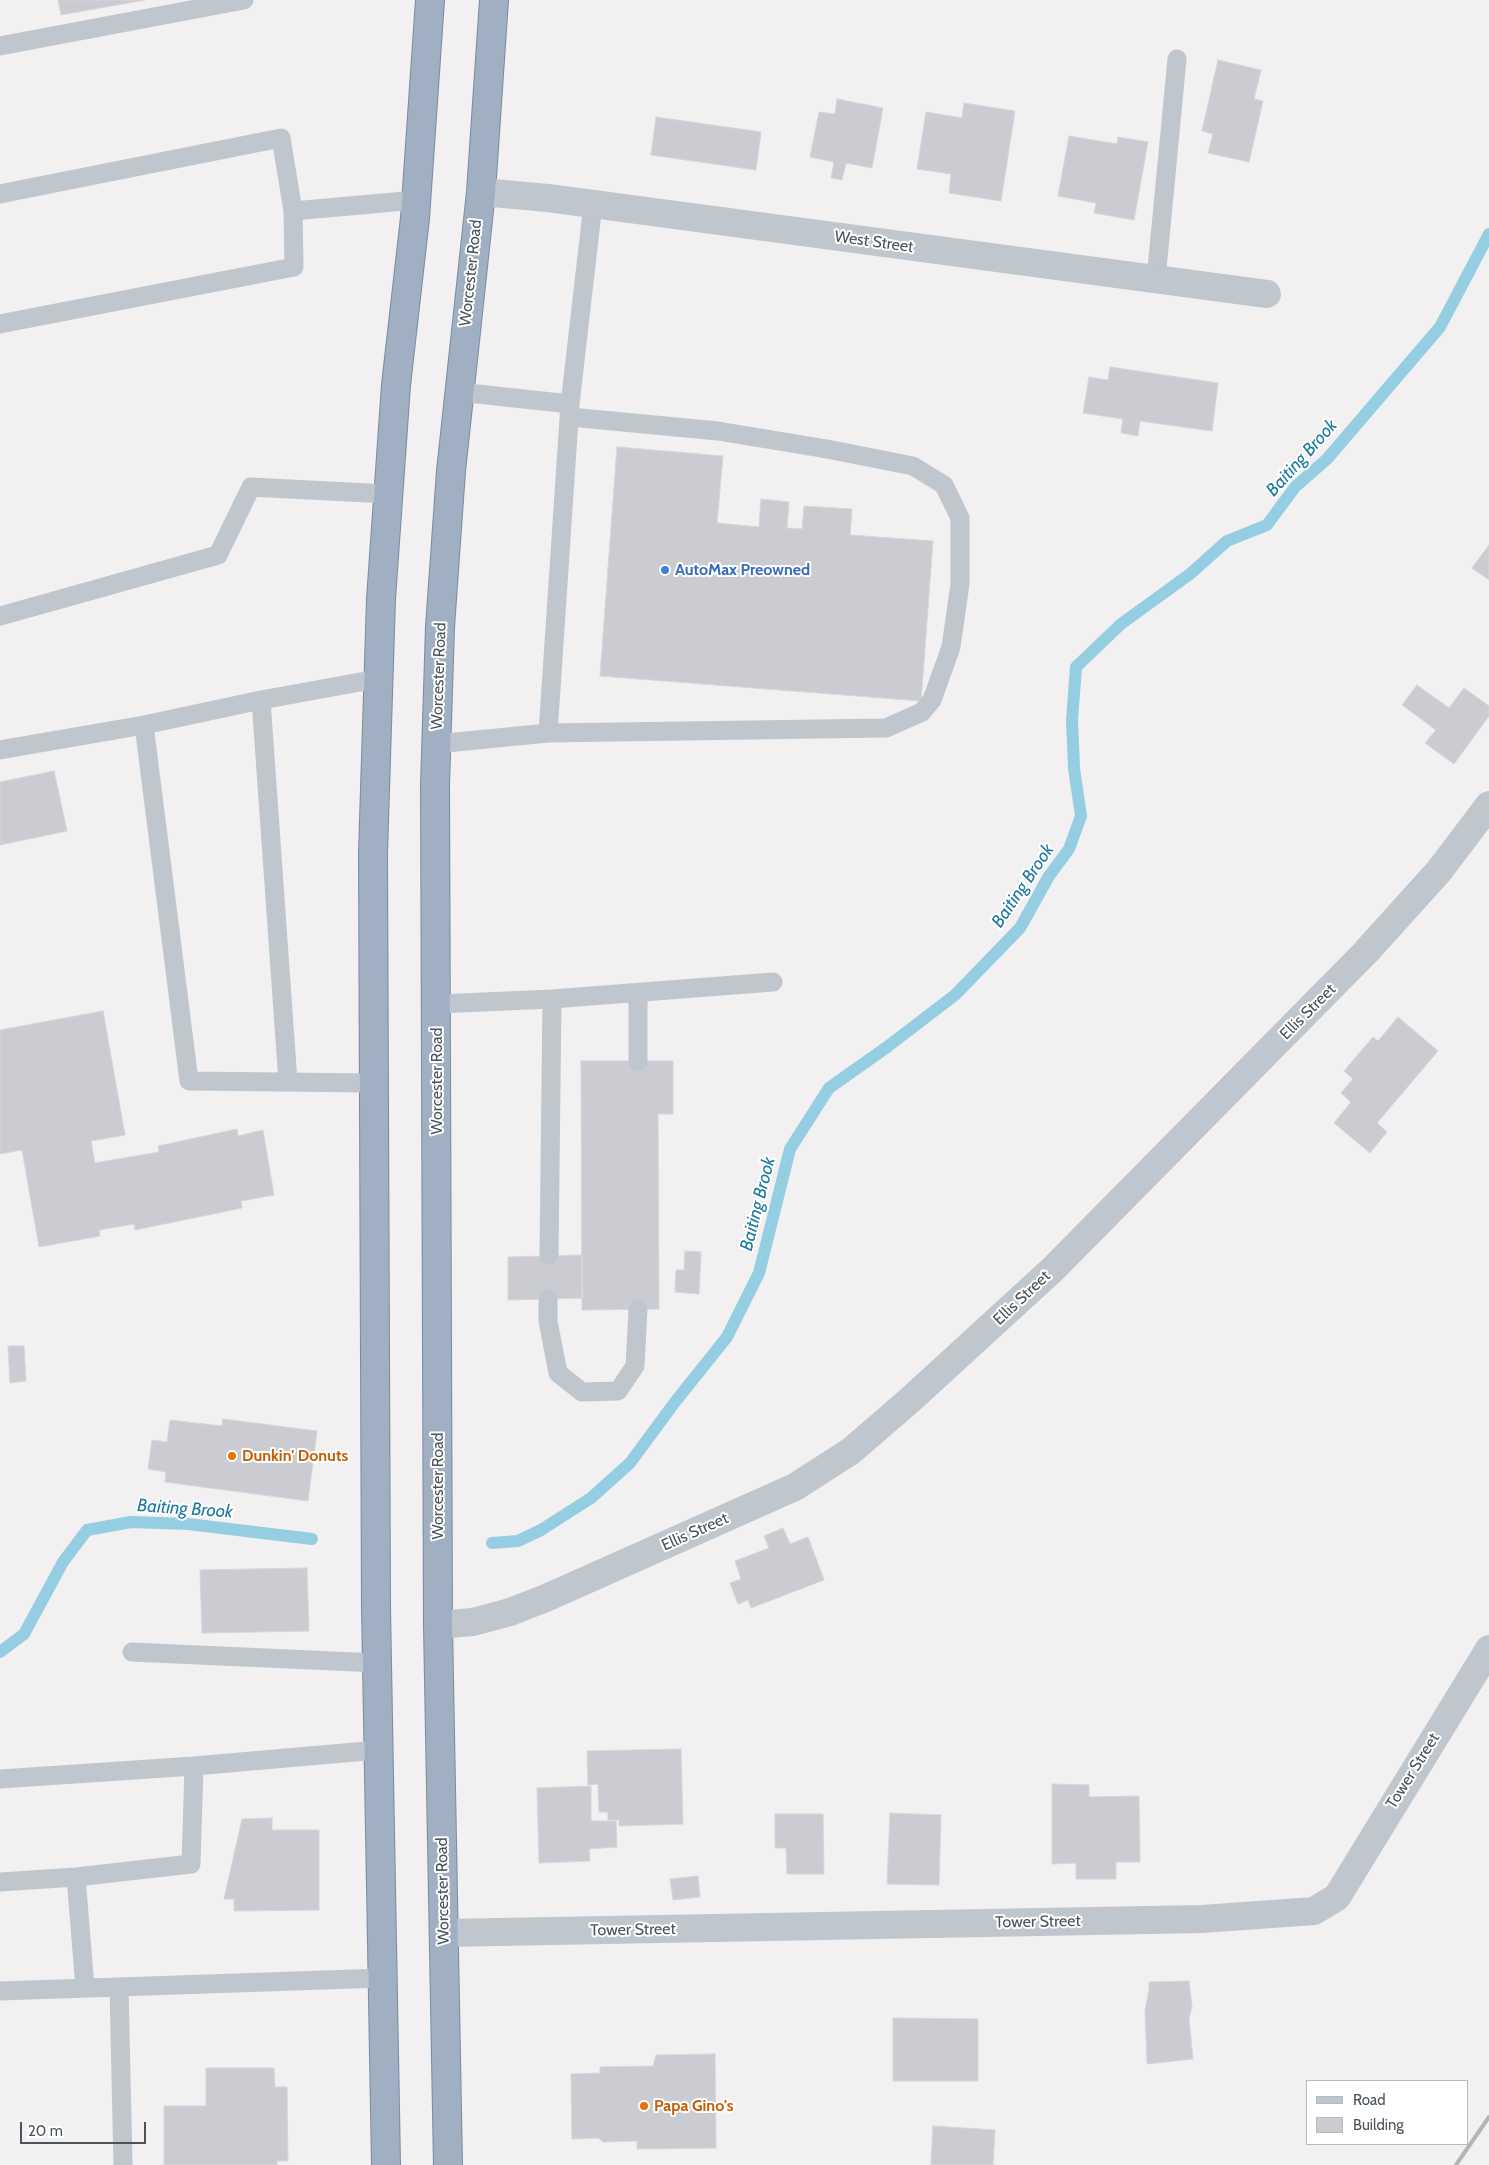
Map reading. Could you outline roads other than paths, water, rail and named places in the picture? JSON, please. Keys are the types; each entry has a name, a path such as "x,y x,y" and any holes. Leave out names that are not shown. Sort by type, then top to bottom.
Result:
{"highway":[{"path":"386,2165 376,1663 373,853 378,679 388,494 396,385 416,200 430,0"},
{"name":"Worcester Road","path":"448,2165 438,1626 435,785 440,627 459,392 480,192 494,0"}],"street":[{"name":"West Street","path":"480,192 593,204 1267,294"},
{"name":"Ellis Street","path":"438,1626 473,1622 510,1612 546,1598 795,1487 851,1451 910,1400 1053,1269 1366,954 1439,871 1489,805"},
{"name":"Tower Street","path":"444,1933 1202,1919 1314,1912 1336,1897 1489,1649"}],"lane":[{"path":"0,46 244,0"},
{"path":"1156,279 1177,58"},
{"path":"0,194 281,138 293,211 294,267 0,324"},
{"path":"293,211 416,200"},
{"path":"548,733 570,410 593,204"},
{"path":"436,744 548,733 886,728 922,712 932,700 951,647 960,584 960,518 944,485 913,466 827,448 459,392"},
{"path":"0,616 218,555 251,487 388,494"},
{"path":"0,750 144,725 261,700 378,679"},
{"path":"261,700 288,1082"},
{"path":"144,725 189,1081 374,1083"},
{"path":"437,1004 552,999 773,982"},
{"path":"638,993 638,1061"},
{"path":"549,1255 552,999"},
{"path":"548,1300 548,1321 558,1373 582,1392 618,1391 635,1366 638,1309"},
{"path":"132,1652 376,1663"},
{"path":"0,1779 194,1766 378,1750"},
{"path":"0,1882 76,1877 191,1864 194,1766"},
{"path":"76,1877 85,1988"},
{"path":"0,1991 383,1978"},
{"path":"119,1987 123,2165"}],"waterway":[{"name":"Baiting Brook","path":"492,1543 518,1541 541,1530 591,1498 630,1463 675,1402 727,1337 759,1273 790,1149 829,1088 955,995 1020,928 1049,876 1069,849 1081,816 1074,768 1072,720 1076,667 1121,624 1190,574 1227,541 1267,525 1295,487 1327,459 1440,327 1489,234"},
{"name":"Baiting Brook","path":"0,1652 24,1634 63,1562 87,1530 131,1522 188,1524 312,1539"}],"railway":[{"path":"1456,2165 1489,2117"}],"place":[{"name":"AutoMax Preowned","path":"665,570"},
{"name":"Dunkin' Donuts","path":"232,1456"},
{"name":"Papa Gino's","path":"644,2106"}]}
